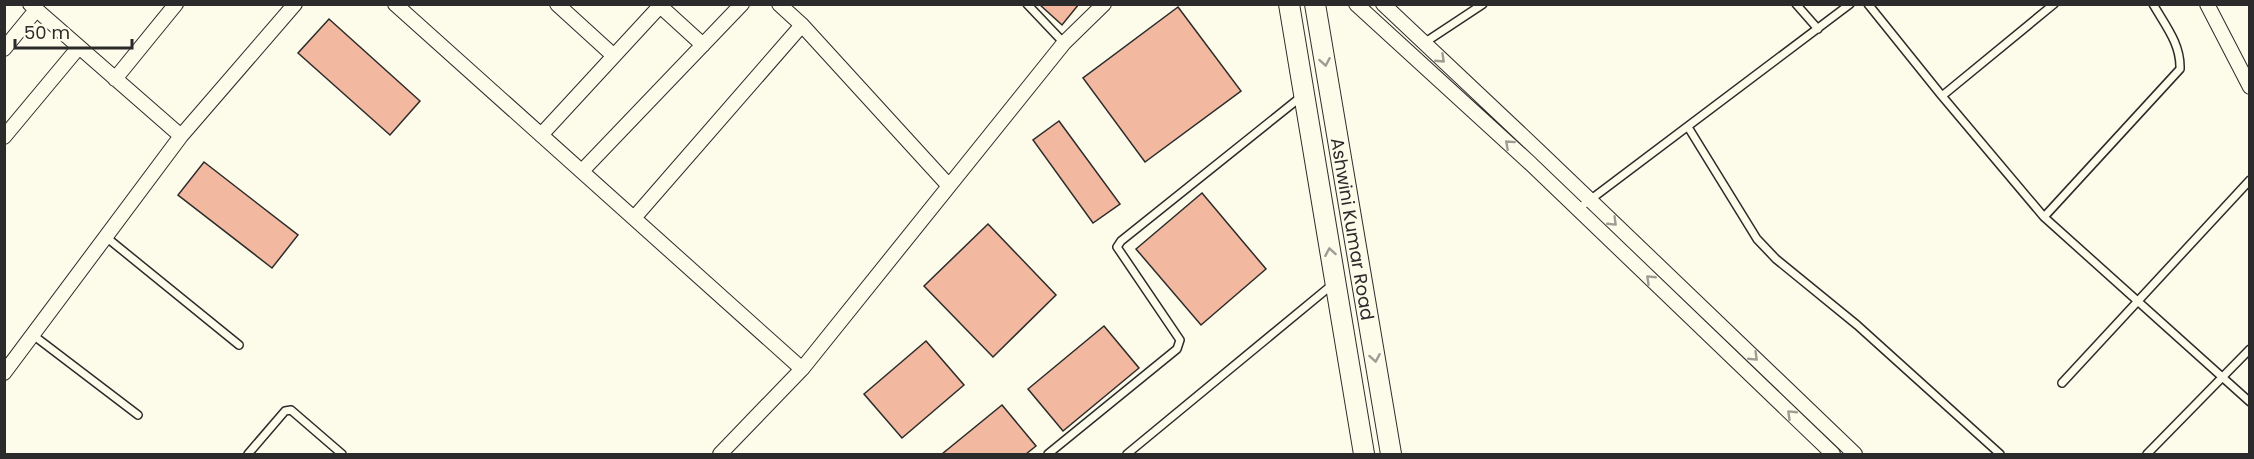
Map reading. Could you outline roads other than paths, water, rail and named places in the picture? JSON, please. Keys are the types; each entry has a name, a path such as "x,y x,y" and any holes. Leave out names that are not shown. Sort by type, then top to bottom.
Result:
{"main road":[{"name":"Ashwini Kumar Road","path":"1288,4 1364,454"},
{"name":"Ashwini Kumar Road","path":"1315,4 1391,454"}],"street":[{"path":"4,373 181,136 295,4"},
{"path":"395,4 802,369"},
{"path":"557,4 614,56"},
{"path":"582,171 742,4"},
{"path":"779,4 949,186"},
{"path":"720,454 802,369 1064,44 1104,4"},
{"path":"1356,4 1578,209 1833,454"},
{"path":"1383,4 1855,454"},
{"path":"2207,4 2250,87"},
{"path":"115,79 174,5"},
{"path":"541,135 659,5 703,45"},
{"path":"4,49 33,7 181,136"},
{"path":"634,218 802,26"},
{"path":"4,137 79,47"}],"lane":[{"path":"1027,4 1064,44"},
{"path":"1424,43 1483,4"},
{"path":"1796,4 1818,28"},
{"path":"1578,209 1850,4"},
{"path":"1868,4 2044,217 2250,402"},
{"path":"1942,96 2054,4"},
{"path":"2044,217 2180,69 2181,57 2178,46 2153,4"},
{"path":"1048,454 1177,349 1180,340 1117,247 1121,241 1304,95"},
{"path":"1688,127 1757,239 1776,259 1857,325 2000,454"},
{"path":"2062,383 2250,180"},
{"path":"106,237 239,345"},
{"path":"1127,454 1335,283"},
{"path":"33,335 138,415"},
{"path":"2147,454 2250,349"},
{"path":"248,454 285,411 291,410 342,454"}]}
